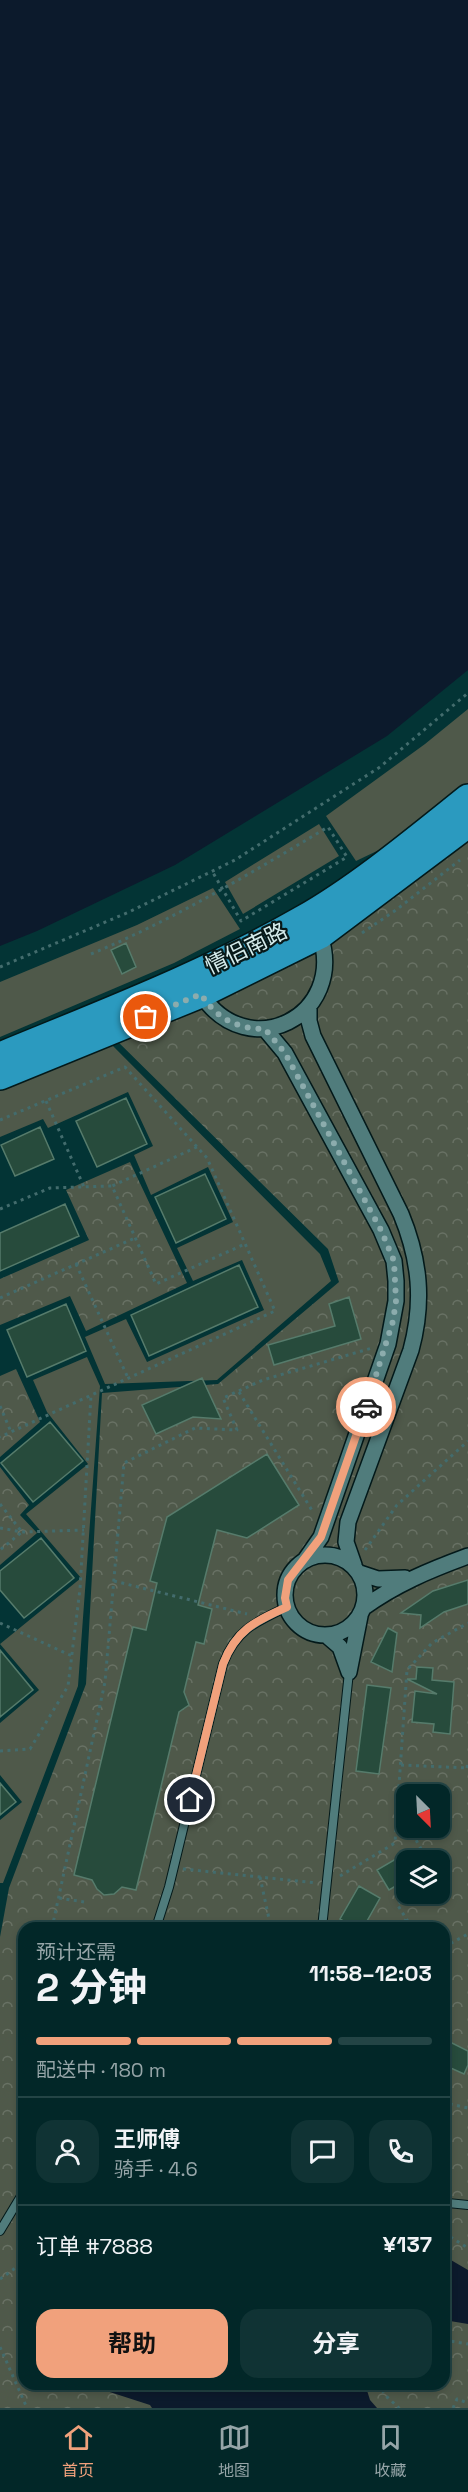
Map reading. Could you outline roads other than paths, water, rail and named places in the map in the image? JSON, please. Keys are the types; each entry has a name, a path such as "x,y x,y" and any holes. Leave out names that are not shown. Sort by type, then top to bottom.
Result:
{"highway":[{"name":"情侣南路","path":"0,1056 236,954 304,918 360,880 468,798"},
{"name":"情侣南路","path":"0,1076 201,994 320,935 468,824"}],"street":[{"path":"201,994 208,1005 228,1021 252,1029 265,1029 289,1022 309,1007 320,990 326,972 326,960 320,935"},
{"path":"309,1007 309,1021 320,1052 401,1214 410,1237 420,1286 419,1312 411,1350 348,1522 346,1542 365,1585 362,1612 349,1672"},
{"path":"265,1029 285,1053 388,1245 394,1261 396,1281 388,1344 321,1537 288,1580 285,1598 287,1607 302,1628 317,1634 326,1635 345,1630 381,1595 414,1576 468,1556"},
{"path":"305,1560 325,1554 336,1555 357,1569 386,1580 414,1576"},
{"path":"326,1635 339,1647 349,1672"}],"lane":[{"path":"158,1922 223,1664 235,1639 264,1618 287,1607"},
{"path":"323,1922 349,1672"},
{"path":"0,2231 18,2201"},
{"path":"450,2203 468,2205"}],"water":[{"path":"0,0 468,0 468,670 387,736 175,865 37,931 0,946"},
{"path":"450,2260 468,2270 468,2324 450,2321"},
{"path":"104,2390 367,2390 370,2400 377,2408 152,2408 150,2405"}]}
